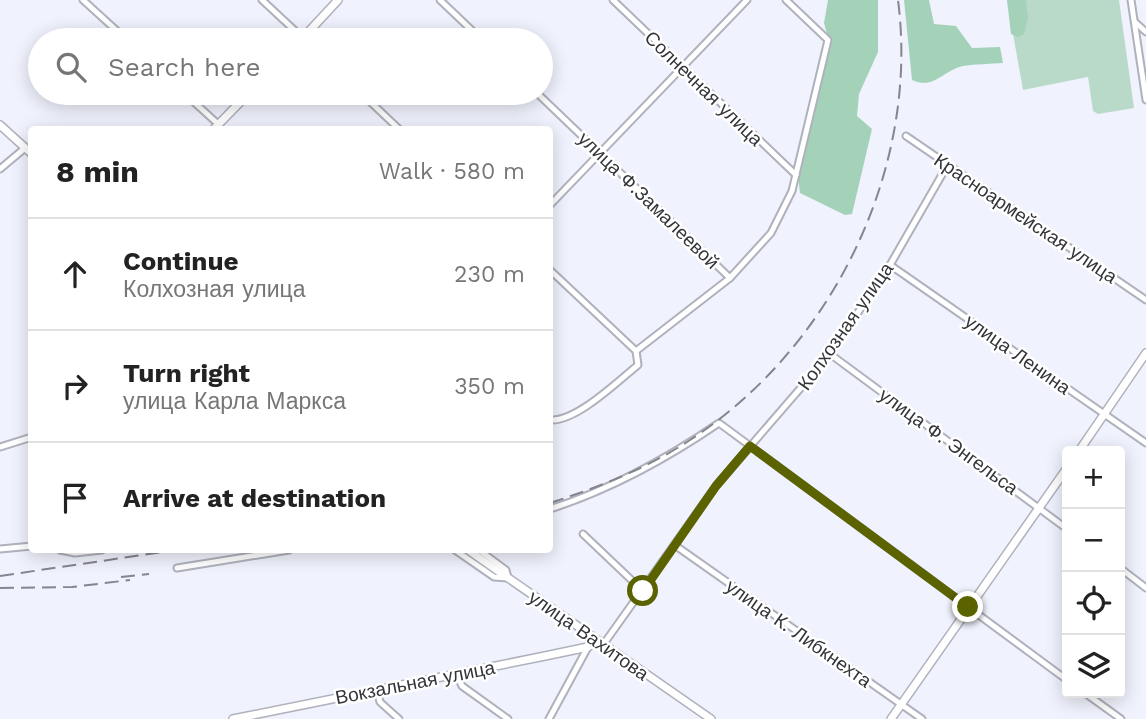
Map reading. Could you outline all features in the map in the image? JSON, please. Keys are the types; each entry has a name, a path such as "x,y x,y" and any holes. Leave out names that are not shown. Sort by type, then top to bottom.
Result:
{"street":[{"path":"83,0 114,28"},
{"path":"262,0 291,28"},
{"path":"313,28 338,0"},
{"path":"440,0 469,28"},
{"name":"Солнечная улица","path":"613,0 796,175"},
{"path":"553,202 747,0"},
{"path":"636,351 730,278 771,233 792,191 828,40 786,0"},
{"path":"1131,0 1146,100"},
{"path":"1135,20 1146,32"},
{"path":"1139,53 1146,43"},
{"path":"195,105 214,126"},
{"path":"216,126 237,105"},
{"path":"374,105 396,126"},
{"name":"улица Ф.Замалеевой","path":"550,105 730,278"},
{"path":"0,125 28,151 0,169"},
{"name":"Красноармейская улица","path":"905,136 1146,300"},
{"name":"Колхозная улица","path":"603,645 676,546 716,486 830,354 890,265 947,166"},
{"name":"улица Ленина","path":"890,265 1146,443"},
{"path":"553,273 636,351 638,365 573,415 559,421 553,420"},
{"path":"1083,446 1146,353"},
{"name":"улица Ф. Энгельса","path":"830,354 1062,525"},
{"path":"553,508 584,498 657,465 719,423 1062,676"},
{"path":"0,447 28,439"},
{"path":"891,719 1062,476"},
{"path":"583,534 643,591"},
{"path":"0,549 28,546"},
{"name":"улица К. Либкнехта","path":"676,546 922,719"},
{"path":"177,568 270,553"},
{"path":"459,553 494,576 508,578 506,570 483,553"},
{"name":"улица Вахитова","path":"472,553 711,719"},
{"path":"1125,572 1146,588"},
{"path":"548,719 588,647 596,640"},
{"name":"Вокзальная улица","path":"233,719 588,647"},
{"path":"456,673 462,686 508,719"},
{"path":"377,690 380,702 399,719"},
{"path":"1092,698 1121,719"}],"green space":[{"path":"828,0 878,0 878,52 859,94 857,116 872,129 852,214 845,215 800,193 798,176 829,41 824,23"},
{"path":"904,0 929,0 934,24 956,26 972,48 1000,47 1003,63 963,66 926,83 912,80"},
{"path":"1007,0 1119,0 1134,108 1098,114 1093,111 1088,77 1023,90"},
{"path":"1007,0 1026,0 1028,18 1024,34 1018,37 1011,34"}],"railway":[{"path":"553,502 622,476 690,440 741,402 786,356 824,305 855,249 879,189 895,127 901,64 898,0"},
{"path":"0,576 156,553"},
{"path":"121,577 149,574"},
{"path":"0,588 72,587 130,580"}],"route":[{"path":"643,591 716,486 750,446 968,607"}]}
